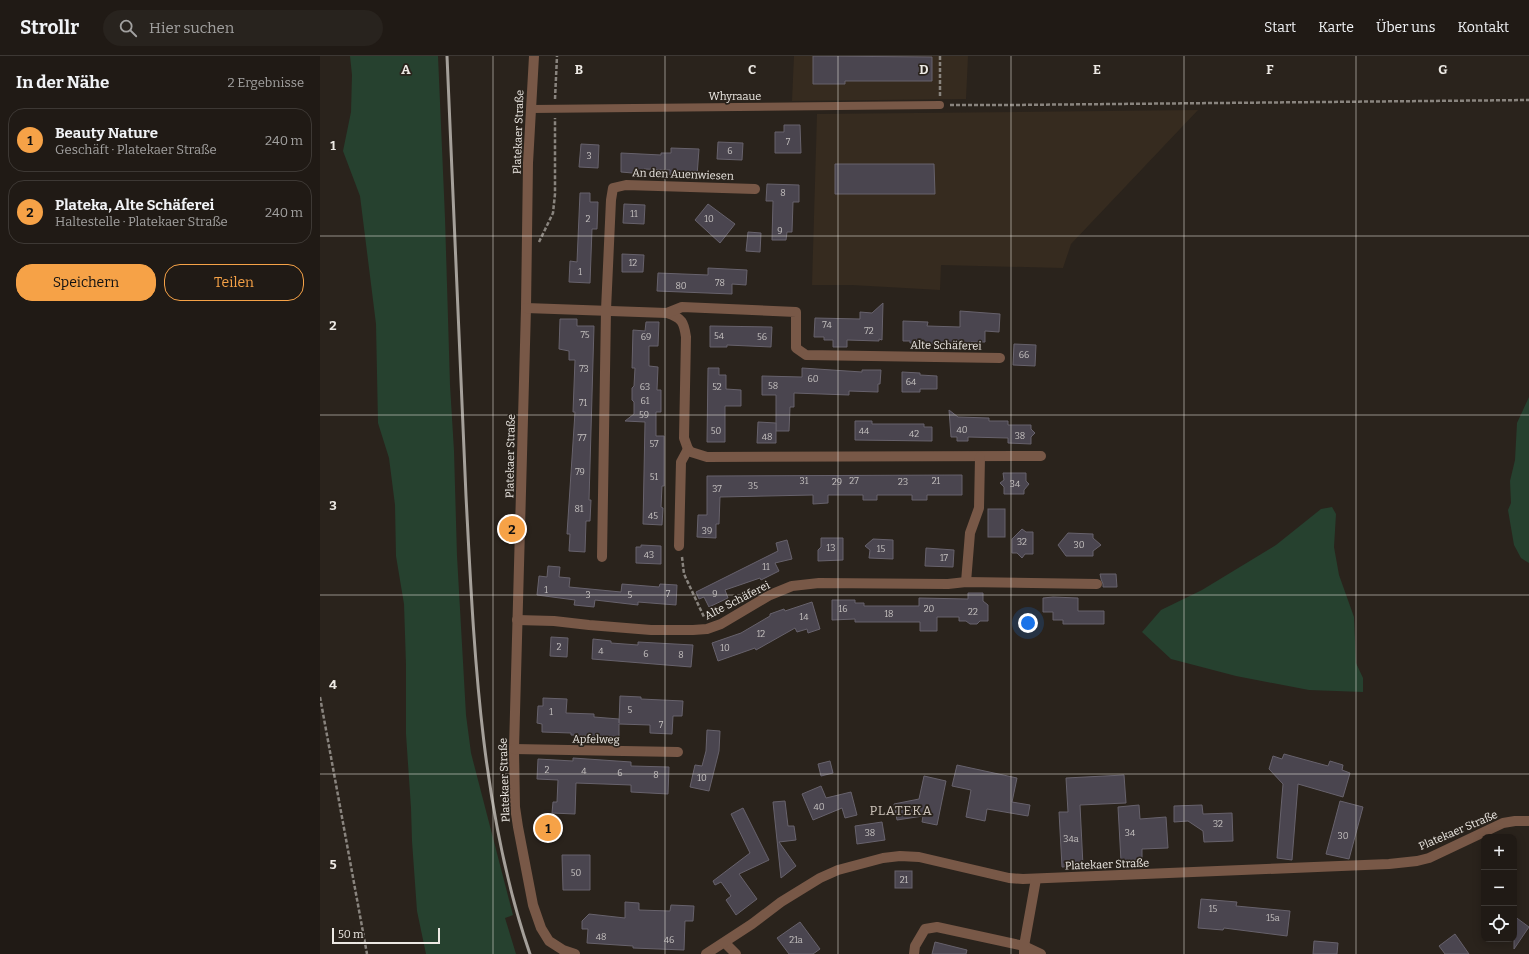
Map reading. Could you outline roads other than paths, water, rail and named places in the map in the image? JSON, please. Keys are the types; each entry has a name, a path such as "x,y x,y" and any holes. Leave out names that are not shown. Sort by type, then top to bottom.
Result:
{"street":[{"name":"Platekaer Straße","path":"534,56 531,109 517,620 514,750 515,807 533,905 541,928 549,942 563,950 575,954"},
{"name":"An den Auenwiesen","path":"606,310 611,200 613,188 626,184 755,189"},
{"name":"Alte Schäferei","path":"526,308 667,313 682,307 796,312 796,348 806,355 1000,358"},
{"path":"602,557 606,310"},
{"path":"667,313 679,318 685,326 686,337 683,424 685,442 688,449 696,455 707,457 1041,456"},
{"path":"679,546 681,462 688,449"},
{"path":"966,582 970,533 979,508 980,456"},
{"name":"Alte Schäferei","path":"517,620 554,621 651,630 692,630 707,629 721,624 770,595 792,586 819,582 1097,584"},
{"name":"Apfelweg","path":"514,750 678,752"},
{"name":"Platekaer Straße","path":"706,954 725,943 781,902 820,878 838,870 883,858 900,856 919,857 1009,878 1036,879 1403,862 1429,858 1503,823 1529,821"},
{"path":"1024,950 1036,879"},
{"path":"914,954 916,946 925,929 938,926 1041,954"},
{"path":"725,943 736,954"}],"lane":[{"name":"Whyraaue","path":"531,109 826,110 940,105"}],"railway":[{"path":"447,56 466,496 472,611 482,728 500,843 513,899 530,954"}],"place":[{"name":"Plateka, Alte Schäferei","path":"512,529"},
{"name":"Beauty Nature","path":"548,828"}],"district":[{"name":"PLATEKA","path":"901,810"}]}
